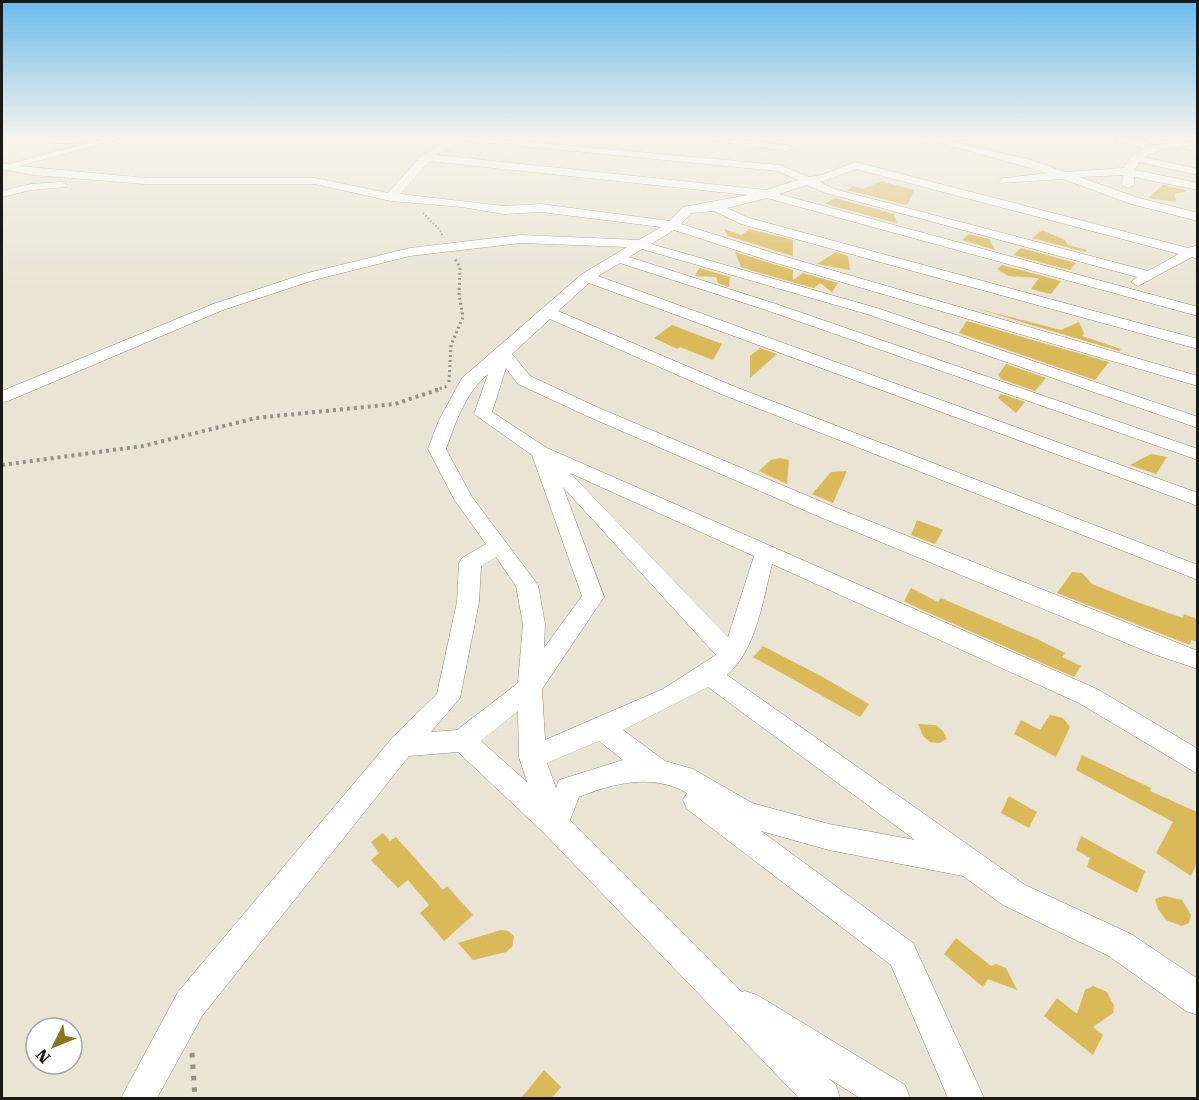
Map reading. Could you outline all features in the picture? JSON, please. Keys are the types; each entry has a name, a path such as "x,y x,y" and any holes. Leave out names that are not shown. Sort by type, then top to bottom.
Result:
{"street":[{"path":"2,194 17,190"},
{"path":"363,190 397,197 462,202 504,210 541,208 673,225 778,259 1197,381"},
{"path":"397,197 402,190"},
{"path":"733,190 767,194 1197,312"},
{"path":"554,824 532,757 530,687 534,624 527,585 464,499 436,449 468,382 587,277 638,244 673,225 687,210 716,207 778,190"},
{"path":"828,190 981,233 1151,276"},
{"path":"957,190 1196,252"},
{"path":"984,197 992,190"},
{"path":"1103,190 1197,217"},
{"path":"1130,190 1135,201"},
{"path":"716,207 745,221 1197,344"},
{"path":"2,397 218,308 297,280 410,252 521,239 638,244 872,311 1197,423"},
{"path":"1119,291 1196,252"},
{"path":"618,258 771,307 1197,456"},
{"path":"587,277 1197,500"},
{"path":"547,312 727,390 1197,573"},
{"path":"503,353 483,414 540,452 1088,696 1197,763"},
{"path":"503,353 524,380 593,412 827,512 1161,648 1197,660"},
{"path":"540,452 731,656"},
{"path":"402,745 463,741 530,687 592,597 540,452"},
{"path":"138,1098 189,1004 402,745 448,698 468,602 470,562 499,546"},
{"path":"532,757 603,730 709,675 731,656 765,553"},
{"path":"709,675 1014,895 1120,945 1197,999"},
{"path":"603,730 902,954 966,1098"},
{"path":"463,741 554,824 823,1098"},
{"path":"554,824 569,789 614,771 658,771 690,778 718,800 748,815 837,839 969,863"},
{"path":"717,990 892,1098"}],"path":[{"path":"397,197 440,230 447,248 460,267 459,294 463,317 451,345 448,386 444,395"},
{"path":"2,465 143,446 256,418 395,404 448,386"}],"building":[{"path":"848,190 914,190 907,205"},
{"path":"1157,190 1187,190 1175,194 1176,202 1148,198"},
{"path":"835,198 894,214 897,223 825,204"},
{"path":"724,229 742,235 749,229 793,240 793,256 728,236"},
{"path":"1042,230 1065,240 1068,245 1087,250 1085,252 1032,238"},
{"path":"969,234 989,239 995,250 962,240"},
{"path":"1021,248 1076,263 1070,270 1013,255"},
{"path":"735,252 793,270 793,280 803,273 838,283 832,292 820,283 814,288 750,270 741,267"},
{"path":"836,252 848,256 850,270 817,264"},
{"path":"1002,265 1061,281 1051,294 1031,289 1039,278 1008,276 997,269"},
{"path":"699,268 730,277 729,287 718,283 716,277 695,276"},
{"path":"975,308 1061,330 1079,322 1084,333 1082,336 1121,349 1119,351"},
{"path":"967,321 1109,362 1095,380 959,333"},
{"path":"672,325 722,344 713,360 680,347 677,349 654,338"},
{"path":"760,348 777,354 750,378 750,356"},
{"path":"1006,364 1046,378 1035,391 1001,379 998,375"},
{"path":"1001,394 1025,402 1016,413 998,398"},
{"path":"1151,454 1167,457 1156,474 1130,465"},
{"path":"780,458 789,460 787,484 759,471 771,460"},
{"path":"847,471 833,503 812,494 831,472"},
{"path":"917,520 943,530 935,544 911,535"},
{"path":"1072,572 1082,573 1092,584 1134,601 1183,618 1184,614 1197,619 1197,642 1191,640 1190,645 1057,593"},
{"path":"911,588 938,602 941,598 1037,639 1065,653 1062,657 1081,666 1074,677 920,609 904,601"},
{"path":"763,646 869,704 860,717 753,657"},
{"path":"1050,715 1063,718 1070,727 1056,757 1014,734 1021,720 1040,730"},
{"path":"918,724 936,725 947,739 939,743 930,742 923,736"},
{"path":"1082,755 1151,788 1150,791 1197,812 1197,863 1191,876 1156,853 1173,822 1076,770"},
{"path":"1009,796 1037,812 1029,828 1001,813"},
{"path":"383,833 390,841 396,837 443,890 447,886 473,915 444,941 420,913 429,905 408,880 398,888 371,860 379,853 371,842"},
{"path":"1081,836 1145,871 1137,893 1087,867 1090,858 1076,850"},
{"path":"1164,896 1182,900 1191,915 1189,923 1182,926 1166,920 1158,909 1155,899"},
{"path":"501,930 508,931 514,936 512,947 506,952 473,960 458,943"},
{"path":"956,938 991,966 996,964 1006,968 1017,990 988,979 983,987 944,954"},
{"path":"1093,986 1107,992 1114,1006 1113,1013 1093,1027 1103,1035 1093,1055 1044,1016 1057,998 1077,1014 1085,990"},
{"path":"544,1070 561,1087 552,1098 521,1098"}]}
